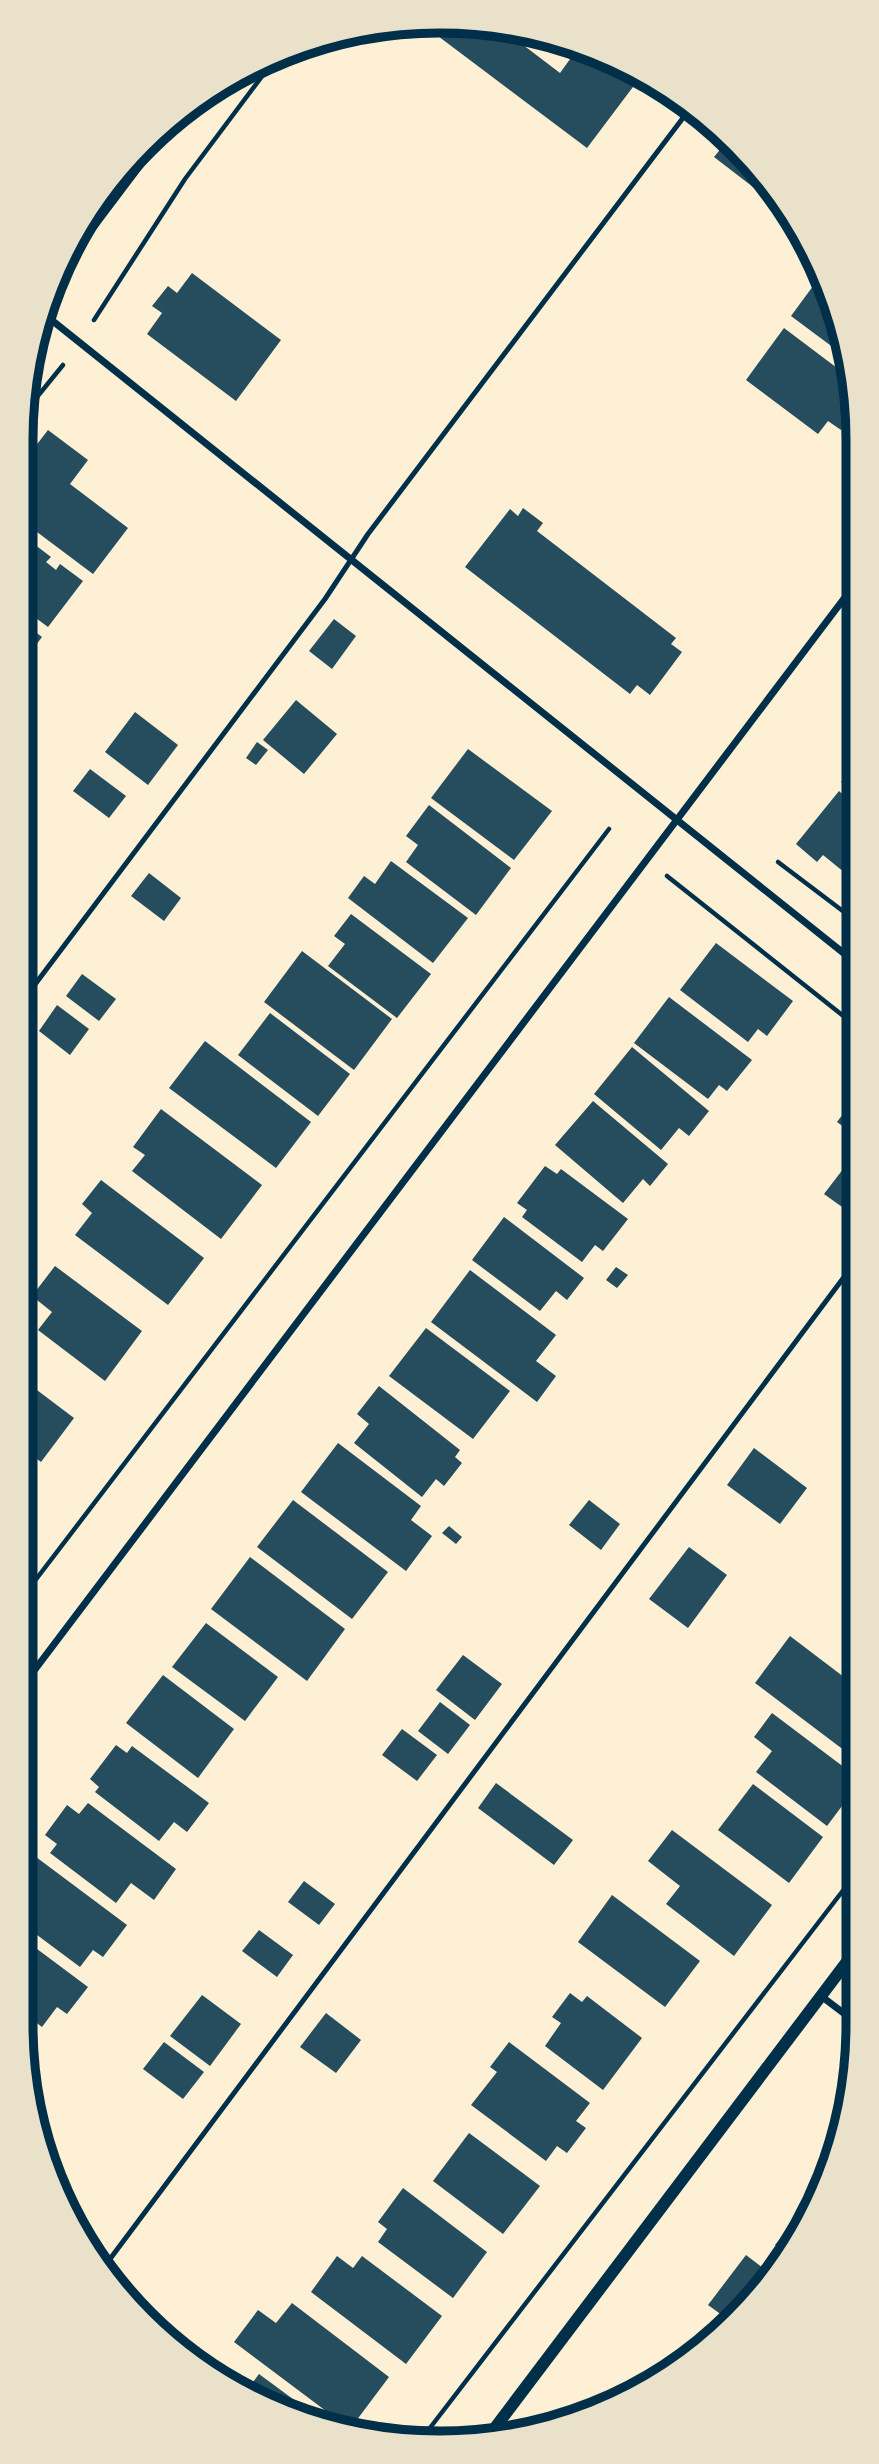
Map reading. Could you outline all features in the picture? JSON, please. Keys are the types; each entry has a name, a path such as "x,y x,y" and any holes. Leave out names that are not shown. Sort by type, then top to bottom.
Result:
{"street":[{"path":"51,320 846,955"},
{"path":"33,1672 846,596"},
{"path":"495,2427 846,1963"},
{"path":"821,1996 846,2015"}],"lane":[{"path":"33,987 317,610 350,559 685,116"},
{"path":"109,2260 846,1274"}],"path":[{"path":"36,398 80,343 185,179 265,73"},
{"path":"33,1583 609,829"},
{"path":"647,860 846,1018"},
{"path":"428,2431 846,1887"}],"building":[{"path":"434,33 518,41 560,73 572,56 635,84 587,148"},
{"path":"722,147 755,184 753,187 714,157"},
{"path":"192,273 281,340 236,401 147,334 162,313 152,306 168,286 177,293"},
{"path":"815,284 836,349 791,316"},
{"path":"784,328 840,370 845,424 841,430 828,421 818,434 746,380"},
{"path":"48,430 88,460 70,484 128,528 93,574 33,529 33,449"},
{"path":"523,508 543,523 537,531 676,638 671,644 682,652 650,695 637,685 630,694 465,567 510,509 518,516"},
{"path":"33,543 51,557 46,562 56,570 60,564 83,581 48,627 33,616"},
{"path":"334,619 356,636 332,669 309,651"},
{"path":"33,630 42,637 33,649"},
{"path":"296,700 337,734 304,774 263,740"},
{"path":"135,712 178,745 148,785 105,752"},
{"path":"257,742 268,750 256,765 246,758"},
{"path":"468,749 552,811 514,860 431,798"},
{"path":"90,769 126,796 109,818 73,791"},
{"path":"839,791 846,797 846,874 823,855 817,862 796,844"},
{"path":"429,805 511,868 476,915 406,862 418,845 406,836"},
{"path":"391,861 468,918 433,963 348,898 364,876 375,884"},
{"path":"149,873 181,898 164,921 131,896"},
{"path":"351,914 431,974 397,1018 328,966 345,944 334,936"},
{"path":"716,943 793,1001 767,1036 758,1029 748,1042 680,990"},
{"path":"302,951 392,1019 354,1070 264,1002"},
{"path":"82,974 116,999 99,1021 66,996"},
{"path":"669,997 752,1060 727,1091 719,1085 708,1099 634,1043"},
{"path":"57,1005 89,1029 70,1055 39,1031"},
{"path":"270,1013 350,1074 318,1116 238,1055"},
{"path":"205,1041 311,1122 276,1168 169,1088"},
{"path":"632,1047 709,1111 689,1136 679,1128 661,1150 594,1094"},
{"path":"593,1101 668,1164 650,1186 643,1179 623,1203 555,1145"},
{"path":"161,1109 262,1185 221,1239 132,1171 145,1155 133,1147"},
{"path":"846,1110 846,1129 837,1122"},
{"path":"846,1165 846,1210 824,1194"},
{"path":"545,1166 557,1174 561,1169 628,1219 603,1251 595,1245 582,1262 522,1217 527,1210 517,1203"},
{"path":"101,1180 204,1258 168,1305 75,1235 92,1213 82,1204"},
{"path":"504,1217 584,1278 567,1300 556,1291 540,1311 472,1260"},
{"path":"55,1266 142,1331 105,1381 38,1330 52,1312 33,1295"},
{"path":"616,1267 628,1275 617,1288 606,1280"},
{"path":"470,1270 556,1335 536,1361 556,1376 537,1402 431,1322"},
{"path":"426,1328 510,1391 473,1439 389,1376"},
{"path":"379,1386 460,1450 455,1457 462,1463 444,1486 436,1479 422,1497 354,1443 369,1424 357,1414"},
{"path":"33,1387 74,1418 41,1462 33,1456"},
{"path":"338,1443 421,1506 411,1520 432,1536 406,1571 301,1492"},
{"path":"754,1448 807,1488 780,1524 727,1485"},
{"path":"293,1500 388,1572 352,1619 257,1547"},
{"path":"589,1500 620,1524 601,1550 569,1525"},
{"path":"449,1526 462,1537 456,1544 442,1533"},
{"path":"689,1547 727,1575 688,1628 649,1599"},
{"path":"250,1557 345,1629 307,1681 211,1609"},
{"path":"206,1623 278,1677 245,1721 172,1667"},
{"path":"790,1636 846,1679 846,1752 755,1683"},
{"path":"463,1655 502,1684 475,1720 436,1690"},
{"path":"163,1675 234,1729 198,1778 126,1723"},
{"path":"440,1702 470,1725 448,1754 418,1731"},
{"path":"772,1713 846,1769 846,1801 827,1826 756,1772 772,1751 754,1737"},
{"path":"402,1729 437,1755 417,1781 382,1755"},
{"path":"116,1745 127,1753 132,1746 209,1803 187,1832 174,1822 159,1841 95,1792 99,1787 90,1779"},
{"path":"496,1783 573,1840 554,1865 478,1808"},
{"path":"753,1784 823,1837 789,1883 718,1830"},
{"path":"88,1803 176,1869 154,1900 131,1883 116,1903 50,1853 57,1844 45,1835 67,1805 79,1814"},
{"path":"672,1830 772,1905 734,1956 666,1904 680,1886 648,1861"},
{"path":"33,1855 127,1925 103,1957 93,1950 80,1967 33,1932"},
{"path":"304,1881 335,1904 319,1925 288,1902"},
{"path":"612,1895 700,1961 665,2007 578,1942"},
{"path":"259,1930 293,1955 277,1977 242,1951"},
{"path":"33,1946 88,1987 67,2014 57,2007 42,2027 33,2020"},
{"path":"570,1993 582,2002 587,1996 642,2038 603,2090 545,2046 561,2023 552,2017"},
{"path":"202,1995 241,2024 210,2066 170,2036"},
{"path":"326,2013 361,2040 336,2073 300,2047"},
{"path":"164,2042 204,2072 183,2099 143,2069"},
{"path":"509,2042 590,2103 576,2121 586,2128 567,2153 557,2146 546,2161 471,2105 497,2072 490,2067"},
{"path":"469,2133 540,2186 503,2234 433,2181"},
{"path":"403,2188 487,2252 453,2298 378,2242 387,2229 378,2222"},
{"path":"798,2215 778,2248 775,2245"},
{"path":"746,2255 764,2269 723,2316 708,2305"},
{"path":"337,2256 353,2268 362,2256 442,2316 406,2364 311,2292"},
{"path":"292,2303 389,2377 355,2422 334,2417 234,2342 258,2310 276,2323"},
{"path":"259,2374 304,2407 284,2400 251,2384"}]}
